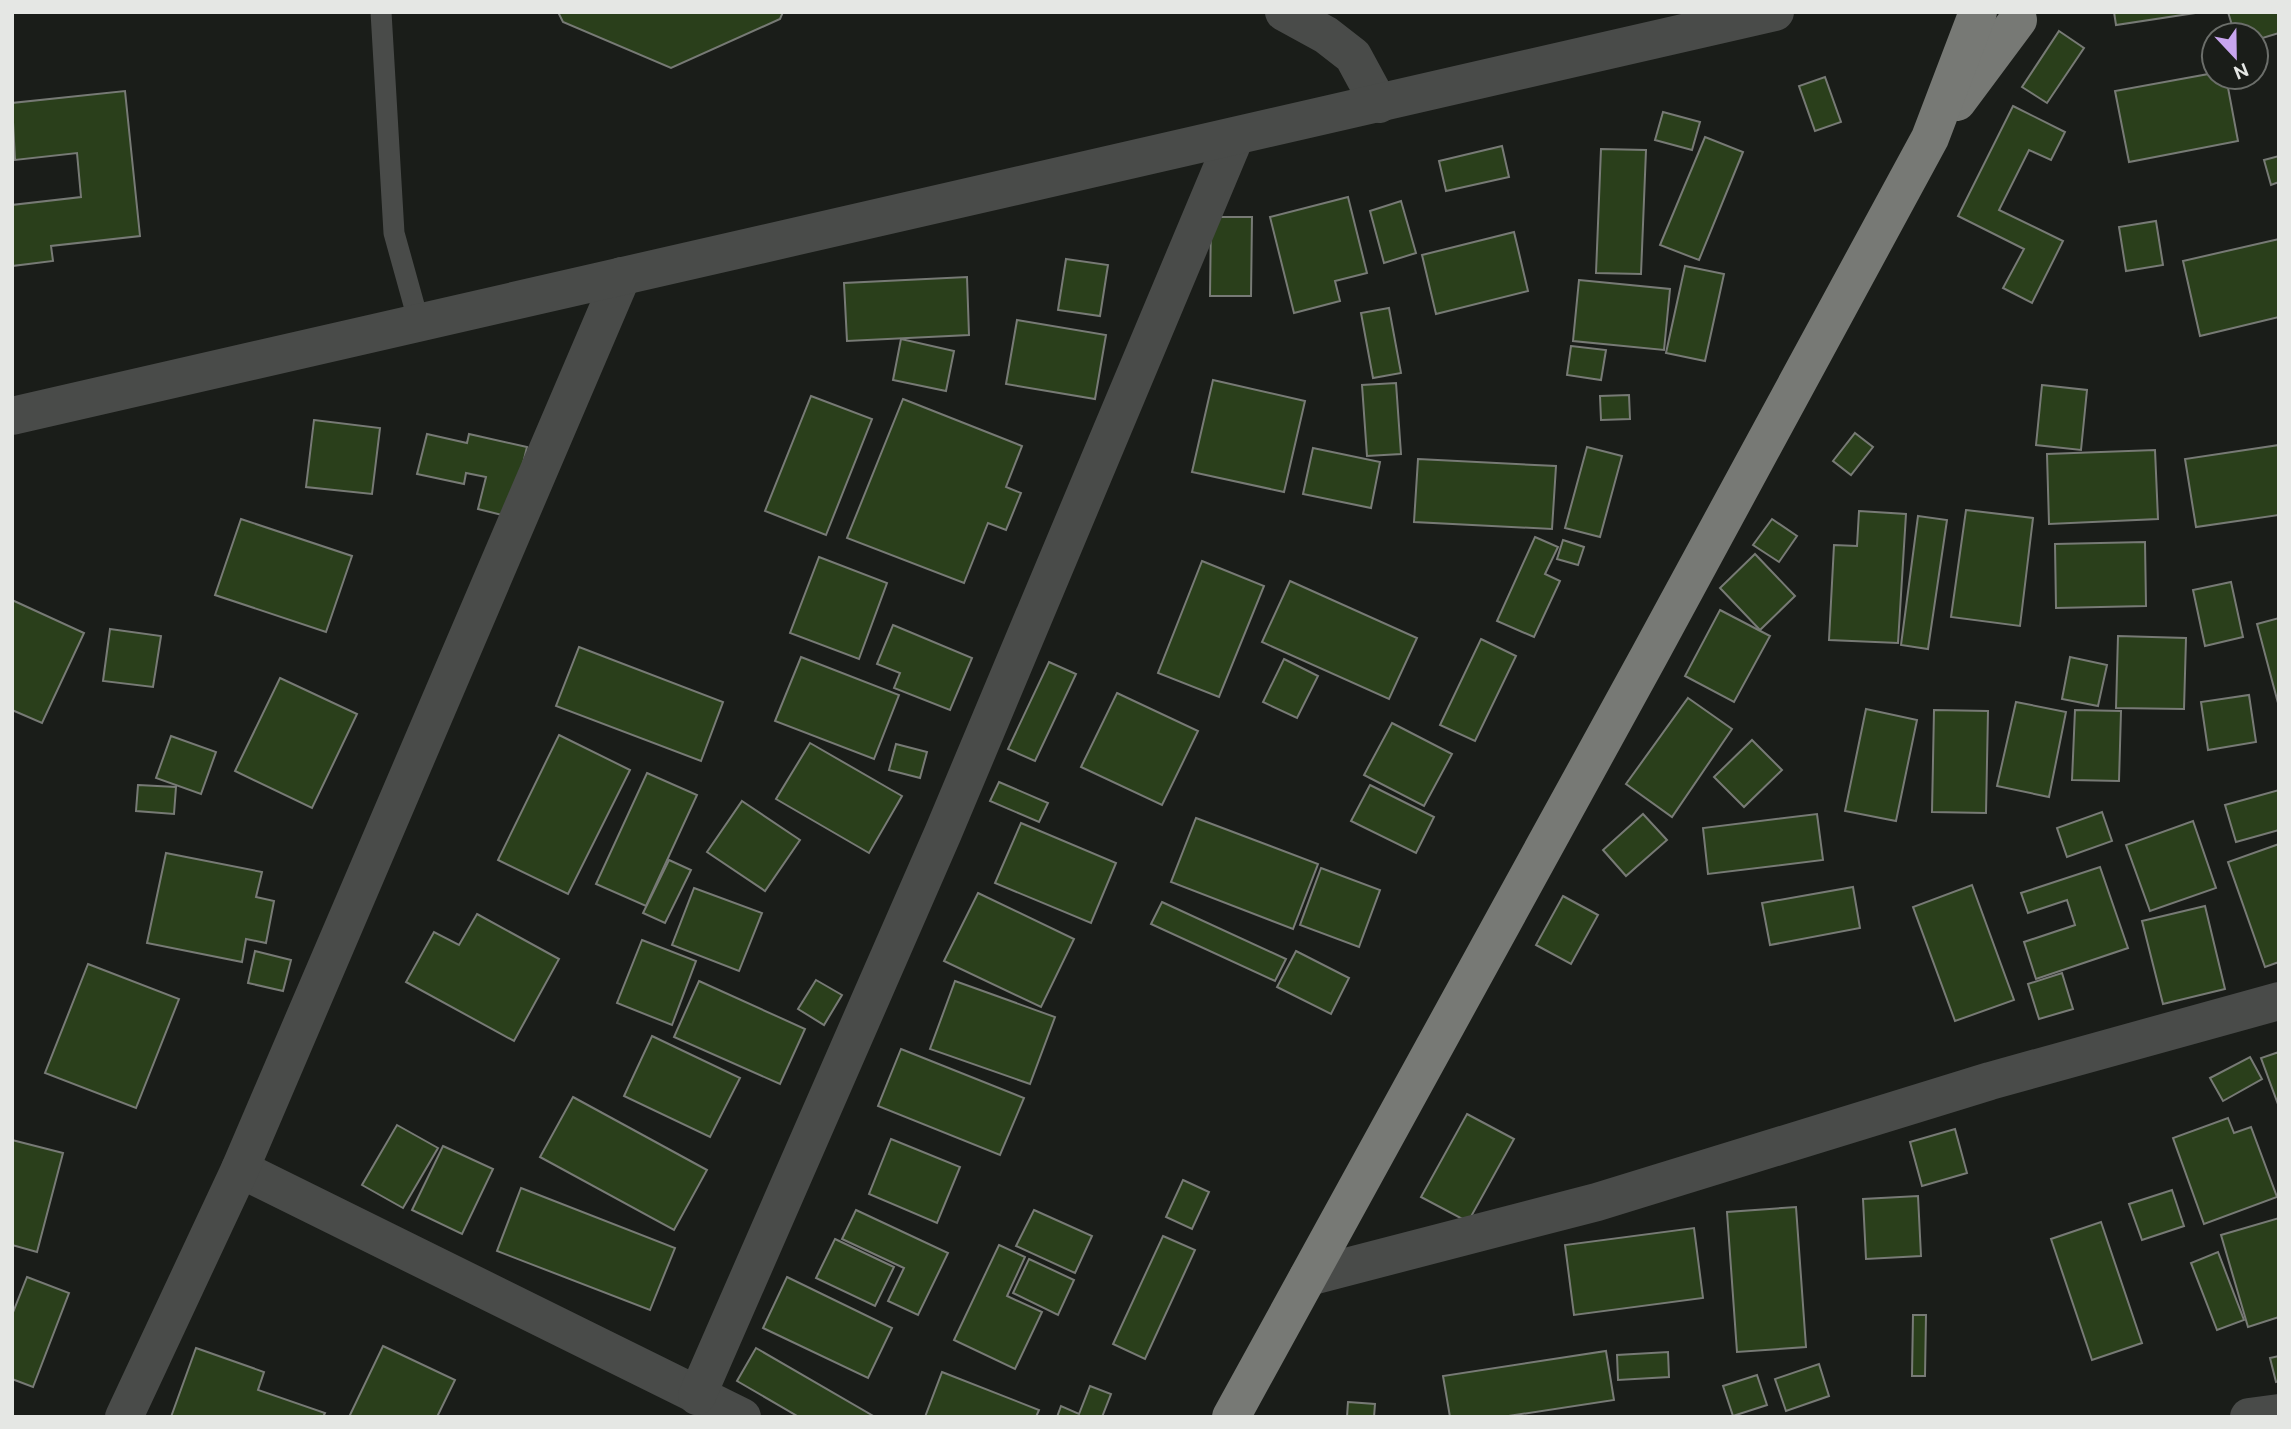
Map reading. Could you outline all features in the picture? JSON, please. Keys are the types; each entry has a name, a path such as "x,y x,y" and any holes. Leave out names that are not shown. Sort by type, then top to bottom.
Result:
{"main road":[{"path":"1930,138 1978,12"},
{"path":"1231,1417 1930,138 2015,15"}],"street":[{"path":"1284,12 1326,35 1353,56 1380,104"},
{"path":"12,416 1775,12"},
{"path":"697,1396 943,832 1235,137"},
{"path":"124,1417 240,1168 622,276"},
{"path":"1307,1277 1597,1202 1990,1080 2279,1002"},
{"path":"240,1168 741,1417"},
{"path":"2249,1417 2279,1413"}],"lane":[{"path":"381,12 394,233 419,323"}],"building":[{"path":"558,12 783,12 780,19 671,68 563,22"},
{"path":"2114,12 2202,12 2116,25"},
{"path":"2228,12 2279,12 2279,33 2270,36 2270,21 2231,21"},
{"path":"2059,31 2084,48 2047,103 2022,87"},
{"path":"2200,76 2200,91 2229,91 2238,141 2129,162 2115,91"},
{"path":"1825,77 1841,122 1815,131 1799,86"},
{"path":"125,91 140,236 51,246 53,261 12,266 12,205 81,197 77,153 15,160 12,103"},
{"path":"2013,106 2065,132 2051,160 2029,150 1999,210 2063,241 2032,303 2003,288 2024,249 1958,216"},
{"path":"1663,112 1700,122 1692,150 1655,140"},
{"path":"1705,137 1743,152 1699,260 1660,245"},
{"path":"1502,146 1509,177 1446,191 1439,161"},
{"path":"1601,149 1646,150 1641,274 1596,273"},
{"path":"2279,156 2279,182 2271,185 2264,160"},
{"path":"1348,197 1367,273 1335,281 1340,301 1294,313 1270,217"},
{"path":"1401,201 1416,253 1384,263 1370,211"},
{"path":"1211,217 1252,217 1251,296 1210,296"},
{"path":"2156,221 2163,265 2126,271 2119,227"},
{"path":"1514,232 1528,291 1436,314 1422,255"},
{"path":"2279,239 2279,317 2200,336 2183,261"},
{"path":"1066,259 1108,265 1100,316 1058,310"},
{"path":"1685,266 1724,274 1705,361 1666,353"},
{"path":"967,277 969,335 847,341 844,283"},
{"path":"1579,280 1670,289 1664,350 1573,341"},
{"path":"1389,308 1401,373 1373,378 1361,313"},
{"path":"1017,320 1106,335 1095,399 1006,384"},
{"path":"901,339 954,351 946,391 893,380"},
{"path":"1571,346 1606,350 1601,380 1567,375"},
{"path":"1213,380 1305,401 1284,492 1192,472"},
{"path":"1396,383 1401,454 1367,456 1362,385"},
{"path":"2042,385 2087,390 2081,450 2036,445"},
{"path":"1629,395 1630,419 1601,420 1600,396"},
{"path":"811,396 872,419 826,535 765,511"},
{"path":"903,399 1022,446 1006,487 1021,493 1006,530 988,523 964,583 847,538"},
{"path":"314,420 380,428 372,494 306,487"},
{"path":"1855,433 1873,447 1851,475 1833,461"},
{"path":"427,434 467,443 469,434 527,447 510,517 478,509 486,477 466,473 464,484 417,474"},
{"path":"2279,445 2279,515 2196,527 2185,459"},
{"path":"1587,447 1622,456 1600,537 1565,528"},
{"path":"1313,448 1380,462 1371,508 1303,494"},
{"path":"2155,450 2158,519 2049,524 2047,454"},
{"path":"1418,459 1556,466 1552,529 1414,522"},
{"path":"1966,510 2033,518 2020,626 1951,617"},
{"path":"1859,511 1906,514 1898,643 1829,640 1834,545 1857,546"},
{"path":"1918,516 1947,520 1928,649 1901,645"},
{"path":"241,519 352,556 326,632 215,595"},
{"path":"1772,519 1797,536 1779,562 1753,545"},
{"path":"1535,537 1558,547 1545,574 1560,581 1534,637 1497,621"},
{"path":"1563,540 1584,547 1578,565 1557,559"},
{"path":"2145,542 2146,606 2056,608 2055,544"},
{"path":"1755,554 1795,596 1760,630 1720,588"},
{"path":"819,557 887,583 859,659 790,633"},
{"path":"1202,561 1264,586 1219,697 1158,673"},
{"path":"1290,581 1417,638 1389,699 1262,642"},
{"path":"2231,582 2243,637 2205,646 2193,590"},
{"path":"12,600 84,633 42,723 12,710"},
{"path":"1720,610 1770,636 1734,702 1685,676"},
{"path":"2279,618 2279,703 2278,703 2257,624"},
{"path":"893,625 972,658 950,710 894,688 900,673 877,664"},
{"path":"110,629 161,636 153,687 103,681"},
{"path":"2118,636 2186,638 2184,709 2116,708"},
{"path":"1481,639 1516,656 1475,741 1440,725"},
{"path":"579,647 723,702 701,761 556,706"},
{"path":"801,657 899,695 874,759 775,721"},
{"path":"2070,657 2107,665 2098,706 2062,699"},
{"path":"1284,659 1318,676 1297,718 1263,702"},
{"path":"1049,662 1076,674 1035,761 1008,749"},
{"path":"280,678 357,714 312,808 235,771"},
{"path":"1117,693 1198,731 1162,805 1081,767"},
{"path":"2249,695 2256,742 2208,750 2201,702"},
{"path":"1688,698 1732,729 1672,817 1626,784"},
{"path":"2016,702 2066,712 2049,797 1997,786"},
{"path":"1866,709 1917,720 1896,821 1845,811"},
{"path":"1934,710 1988,711 1986,813 1932,812"},
{"path":"2075,710 2121,711 2119,781 2072,780"},
{"path":"1392,723 1452,754 1424,806 1364,775"},
{"path":"559,735 630,770 568,894 498,860"},
{"path":"171,736 216,752 201,794 156,778"},
{"path":"1752,740 1782,770 1744,807 1714,777"},
{"path":"810,743 902,796 869,853 776,799"},
{"path":"896,744 927,752 920,778 889,770"},
{"path":"647,773 697,795 646,906 596,884"},
{"path":"999,782 1048,803 1039,822 990,801"},
{"path":"138,785 176,787 174,814 136,811"},
{"path":"1370,785 1434,817 1416,853 1351,821"},
{"path":"2279,790 2279,830 2236,842 2225,805"},
{"path":"742,801 800,840 765,891 707,852"},
{"path":"2102,812 2112,841 2067,857 2057,828"},
{"path":"1643,814 1667,840 1626,876 1603,850"},
{"path":"1817,814 1823,860 1708,874 1703,828"},
{"path":"1196,818 1318,864 1293,929 1171,882"},
{"path":"2193,821 2216,888 2150,911 2126,845"},
{"path":"1021,823 1116,863 1091,923 995,883"},
{"path":"2279,844 2279,962 2265,967 2228,862"},
{"path":"166,853 262,872 256,897 274,901 266,943 246,939 242,962 147,943"},
{"path":"669,860 691,870 665,923 643,913"},
{"path":"2100,867 2128,948 2036,979 2024,942 2075,925 2067,900 2028,913 2021,893"},
{"path":"1321,868 1380,890 1359,947 1300,925"},
{"path":"1972,885 2014,1000 1955,1021 1913,907"},
{"path":"1853,887 1860,928 1770,945 1762,903"},
{"path":"694,888 762,913 739,971 672,945"},
{"path":"978,893 1074,939 1041,1007 944,961"},
{"path":"1563,896 1598,915 1571,964 1536,945"},
{"path":"1162,902 1286,959 1275,981 1151,924"},
{"path":"2205,906 2225,989 2163,1004 2142,921"},
{"path":"477,914 559,959 514,1041 406,982 434,932 459,945"},
{"path":"642,940 696,961 672,1025 617,1003"},
{"path":"255,951 291,960 283,991 248,983"},
{"path":"1296,951 1349,978 1331,1014 1277,987"},
{"path":"88,964 179,999 136,1108 45,1073"},
{"path":"2062,973 2073,1009 2039,1019 2028,984"},
{"path":"816,980 842,995 824,1025 798,1009"},
{"path":"699,981 805,1029 780,1084 674,1037"},
{"path":"955,981 1055,1017 1030,1084 930,1049"},
{"path":"652,1036 740,1078 710,1137 624,1096"},
{"path":"901,1049 1024,1098 1000,1155 878,1106"},
{"path":"2279,1052 2279,1107 2261,1058"},
{"path":"2250,1057 2262,1079 2223,1101 2210,1078"},
{"path":"573,1097 707,1170 674,1230 540,1157"},
{"path":"1467,1114 1514,1139 1468,1222 1421,1197"},
{"path":"2228,1118 2234,1133 2251,1127 2277,1197 2204,1224 2173,1138"},
{"path":"397,1125 438,1148 403,1208 362,1185"},
{"path":"1955,1129 1967,1173 1922,1186 1910,1142"},
{"path":"891,1139 960,1167 937,1223 869,1194"},
{"path":"12,1140 63,1153 37,1252 12,1245"},
{"path":"443,1146 493,1169 462,1234 412,1210"},
{"path":"1183,1180 1209,1192 1192,1229 1166,1217"},
{"path":"521,1188 675,1248 650,1310 497,1251"},
{"path":"2172,1190 2184,1226 2142,1240 2129,1204"},
{"path":"1918,1196 1921,1256 1866,1259 1863,1199"},
{"path":"1796,1207 1806,1347 1737,1352 1727,1212"},
{"path":"856,1210 948,1253 918,1315 888,1301 904,1268 842,1239"},
{"path":"1034,1210 1092,1236 1075,1273 1016,1246"},
{"path":"2279,1218 2279,1317 2248,1327 2221,1235"},
{"path":"2101,1222 2142,1343 2092,1360 2051,1239"},
{"path":"1694,1228 1703,1298 1574,1315 1565,1245"},
{"path":"1163,1236 1195,1250 1145,1359 1113,1344"},
{"path":"835,1239 894,1267 875,1306 816,1278"},
{"path":"999,1245 1025,1257 1007,1296 1042,1312 1015,1369 954,1340"},
{"path":"2218,1252 2244,1320 2217,1330 2191,1263"},
{"path":"1029,1259 1074,1280 1058,1315 1013,1293"},
{"path":"27,1277 69,1293 33,1387 12,1379 12,1315"},
{"path":"787,1277 892,1328 868,1378 763,1328"},
{"path":"1913,1315 1926,1315 1925,1376 1912,1376"},
{"path":"383,1346 455,1380 437,1417 349,1417"},
{"path":"196,1348 264,1372 258,1390 325,1413 323,1417 171,1417"},
{"path":"756,1348 875,1417 799,1417 737,1381"},
{"path":"1606,1351 1614,1400 1502,1417 1450,1417 1443,1376"},
{"path":"1668,1352 1669,1377 1618,1380 1617,1355"},
{"path":"2279,1356 2279,1381 2276,1382 2270,1358"},
{"path":"1819,1364 1829,1396 1786,1411 1775,1379"},
{"path":"942,1372 1039,1410 1036,1417 925,1417"},
{"path":"1757,1375 1767,1405 1733,1416 1723,1386"},
{"path":"1090,1386 1111,1394 1102,1417 1057,1417 1061,1406 1079,1414"},
{"path":"1348,1402 1375,1404 1374,1417 1347,1417"}]}
